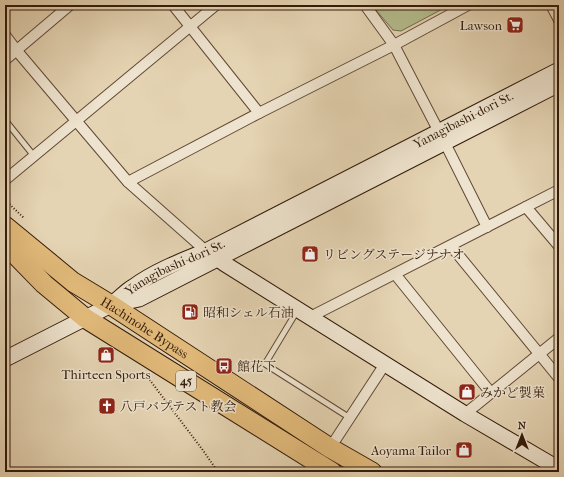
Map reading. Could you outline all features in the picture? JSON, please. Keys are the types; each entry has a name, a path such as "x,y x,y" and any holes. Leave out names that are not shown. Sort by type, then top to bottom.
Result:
{"highway":[{"path":"7,208 28,234 79,276 111,305"},
{"name":"Hachinohe Bypass","path":"5,226 73,282 111,305 330,448 372,472"},
{"name":"Hachinohe Bypass","path":"5,244 44,284 85,318 323,470"},
{"path":"5,251 44,284"}],"street":[{"path":"5,60 70,5"},
{"path":"173,5 259,113"},
{"path":"5,180 216,5"},
{"path":"365,5 394,45 487,227"},
{"path":"128,182 259,113 394,45 468,5"},
{"path":"551,5 559,20"},
{"path":"5,35 128,182 200,246 465,414 559,469"},
{"name":"Yanagibashi-dori St.","path":"5,359 111,305 132,287 145,279 178,262 212,255 442,137 559,70"},
{"name":"Yanagibashi-dori St.","path":"442,137 559,84"},
{"path":"304,313 395,274 559,190"},
{"path":"526,207 559,246"},
{"path":"450,246 559,378"},
{"path":"395,274 491,393"},
{"path":"465,414 559,338"},
{"path":"330,448 385,364"}],"lane":[{"path":"5,120 34,156"},
{"path":"304,313 265,364 350,418"}],"path":[{"path":"5,200 7,208 24,218"},
{"path":"146,375 218,472"}],"green space":[{"path":"376,5 450,5 401,31 393,30 375,9"}],"place":[{"name":"Lawson","path":"515,25"},
{"name":"リビングステージナナオ","path":"310,254"},
{"name":"昭和シェル石油","path":"190,312"},
{"name":"Thirteen Sports","path":"106,355"},
{"name":"館花下","path":"224,366"},
{"name":"みかど製菓","path":"467,392"},
{"name":"八戸バプテスト教会","path":"107,406"},
{"name":"Aoyama Tailor","path":"464,450"}]}
